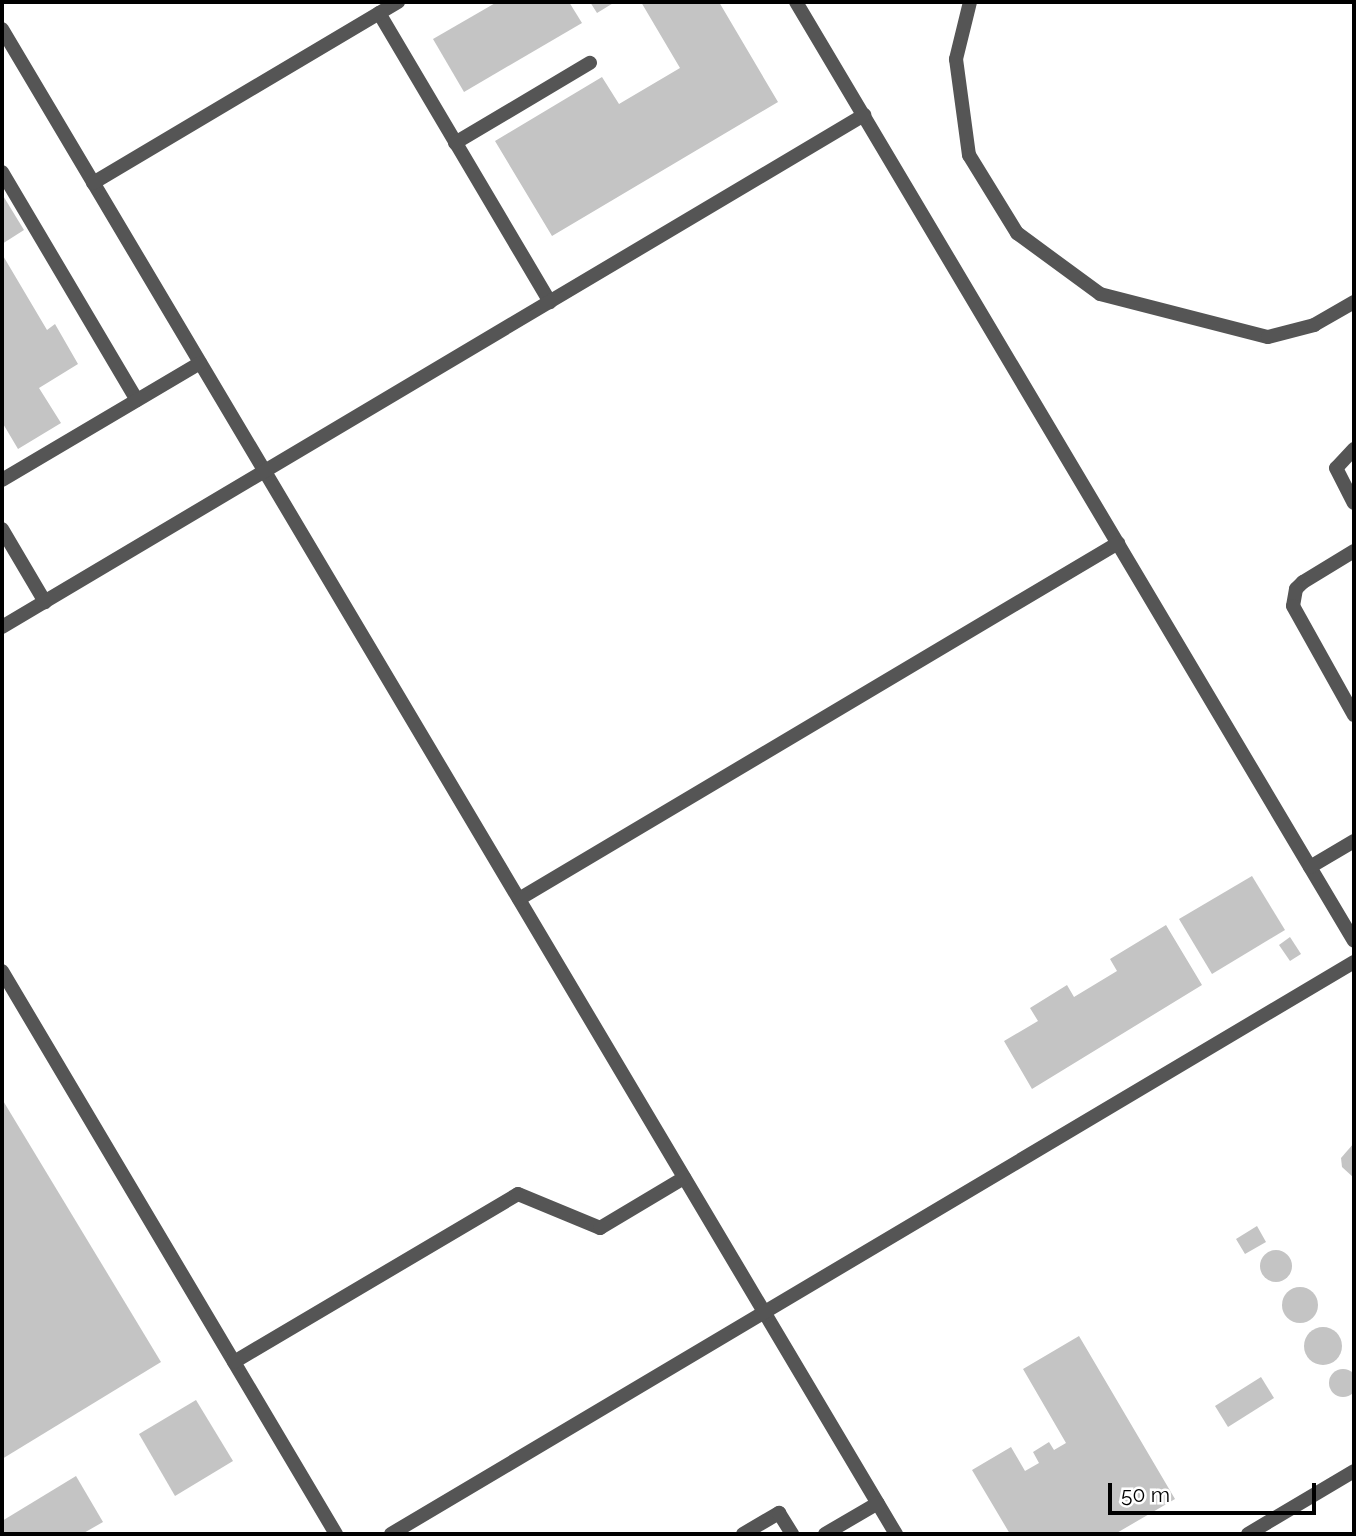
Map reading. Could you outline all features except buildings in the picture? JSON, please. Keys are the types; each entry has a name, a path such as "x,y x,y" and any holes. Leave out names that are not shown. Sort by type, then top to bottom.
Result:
{"lane":[{"path":"93,183 398,2"},
{"path":"796,2 1354,940"},
{"path":"970,2 956,59 970,155 1017,233 1100,294 1268,337 1314,325 1354,302"},
{"path":"379,13 550,302"},
{"path":"2,29 896,1534"},
{"path":"456,143 590,63"},
{"path":"2,627 864,115"},
{"path":"2,172 137,400"},
{"path":"2,480 200,363"},
{"path":"1354,449 1336,468 1354,503"},
{"path":"2,529 45,601"},
{"path":"519,899 1118,543"},
{"path":"1354,551 1303,582 1296,589 1293,606 1354,715"},
{"path":"1310,867 1354,841"},
{"path":"391,1534 1354,962"},
{"path":"2,971 336,1534"},
{"path":"234,1362 518,1194 600,1228 684,1178"},
{"path":"1248,1534 1354,1471"},
{"path":"825,1534 878,1503"},
{"path":"743,1534 779,1513 792,1534"}]}
